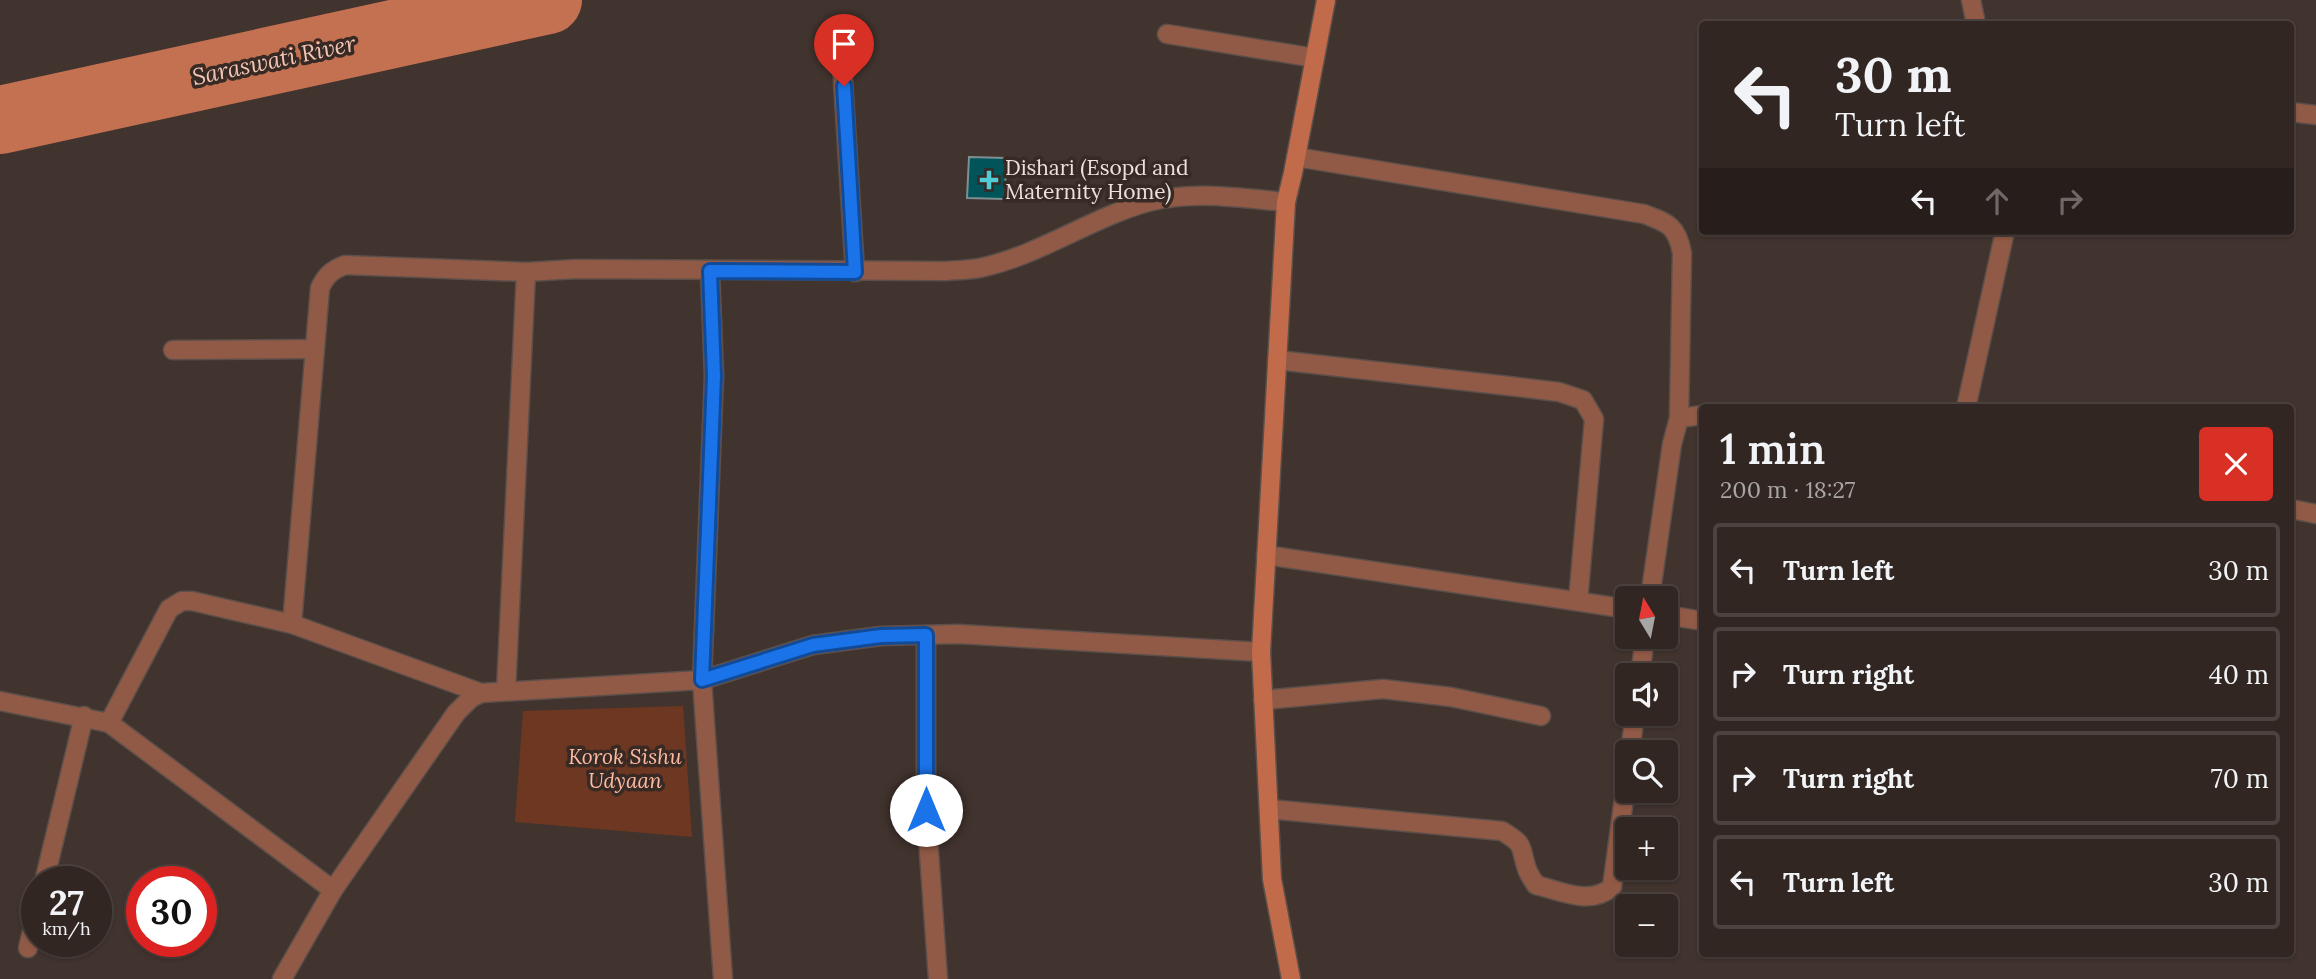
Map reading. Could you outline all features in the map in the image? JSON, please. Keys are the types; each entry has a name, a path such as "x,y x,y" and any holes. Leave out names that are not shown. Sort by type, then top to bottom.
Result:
{"street":[{"path":"1292,979 1272,879 1261,652 1286,202 1326,0"},
{"path":"1972,0 1976,21"},
{"path":"840,33 855,272"},
{"path":"1167,34 1315,58"},
{"path":"2294,112 2316,115"},
{"path":"1296,157 1644,214 1667,223 1679,237 1682,253 1679,418 1672,444 1652,586"},
{"path":"292,624 320,288 325,277 345,265 526,272 576,269 947,271 984,267 1028,251 1113,213 1150,201 1186,196 1286,202"},
{"path":"1967,404 2004,235"},
{"path":"710,271 714,376 702,680 723,979"},
{"path":"506,691 526,272"},
{"path":"173,350 313,349"},
{"path":"1277,360 1559,392 1583,400 1594,419 1578,601"},
{"path":"1679,418 1699,416"},
{"path":"2294,510 2316,514"},
{"path":"1266,555 1615,607"},
{"path":"109,723 174,604 182,601 292,624 481,693"},
{"path":"1678,617 1699,620"},
{"path":"282,979 333,890 456,713 471,698 481,693 702,680 813,645 881,636 958,634 1261,652"},
{"path":"926,635 926,810 938,979"},
{"path":"1263,700 1382,688 1451,697 1541,716"},
{"path":"0,701 109,723 333,890"},
{"path":"48,866 84,716"},
{"path":"1269,809 1502,831 1517,840 1524,849 1527,869 1536,885 1593,897 1602,895 1612,887 1623,803"}],"green space":[{"name":"Korok Sishu Udyaan","path":"683,706 692,837 515,822 523,711"}],"building":[{"path":"969,157 1006,158 1005,199 967,198"}],"waterway":[{"name":"Saraswati River","path":"0,120 548,0"}],"place":[{"name":"Dishari (Esopd and Maternity Home)","path":"989,180"}],"route":[{"path":"844,86 855,272 710,271 714,376 702,680 813,645 881,636 926,635 926,810"}]}
